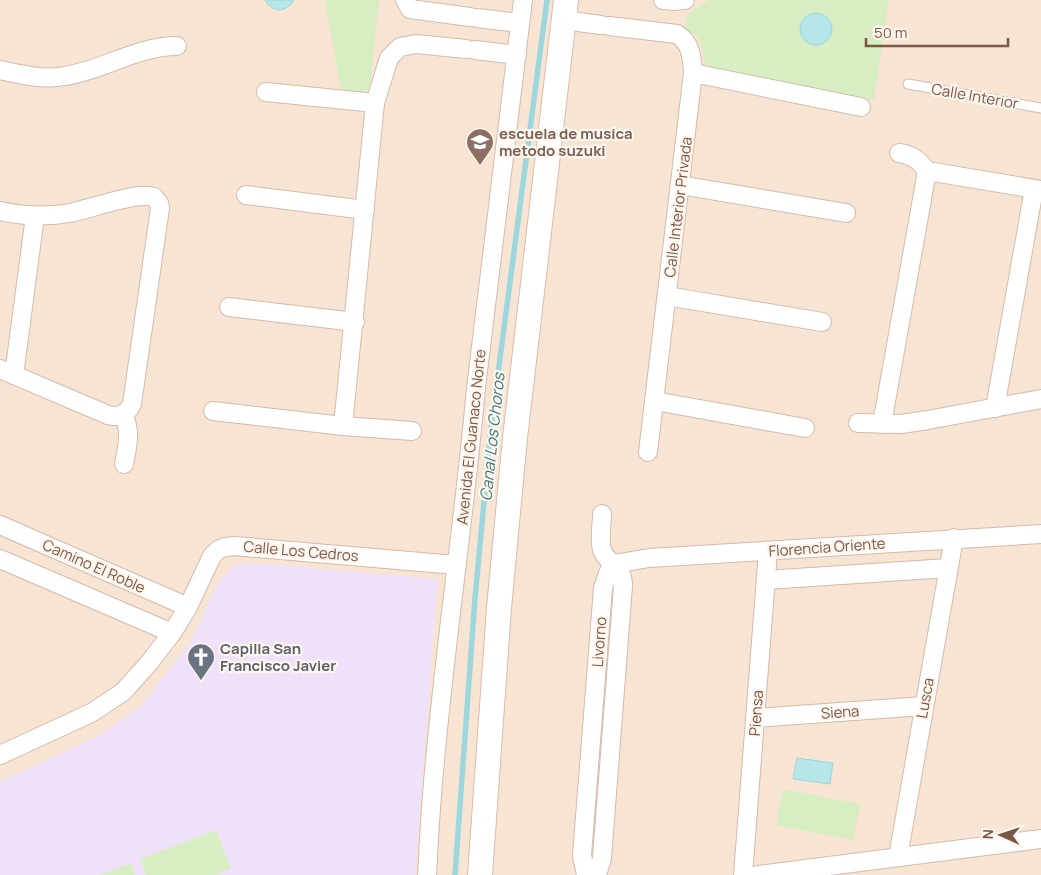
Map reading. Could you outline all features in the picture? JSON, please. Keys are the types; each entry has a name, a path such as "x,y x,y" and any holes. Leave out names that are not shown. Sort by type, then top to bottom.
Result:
{"street":[{"path":"405,0 410,9 520,23"},
{"name":"Avenida El Guanaco Norte","path":"427,875 435,762 456,565 523,0"},
{"path":"663,0 685,0"},
{"path":"480,875 499,608 515,438 564,10"},
{"name":"Calle Interior Privada","path":"564,10 605,25 677,34 684,39 690,48 693,73 648,452"},
{"path":"343,426 375,103 389,58 400,47 416,44 517,55"},
{"path":"0,70 36,77 65,76 149,49 177,46"},
{"path":"693,73 862,107"},
{"path":"266,92 375,103"},
{"path":"899,153 912,156 927,171 1037,189 995,408"},
{"path":"882,424 927,171"},
{"path":"680,186 846,213"},
{"path":"0,212 35,216 70,213 143,195 154,197 159,203 160,208 132,404 123,415 113,417 7,372 35,216"},
{"path":"246,195 365,210"},
{"path":"668,296 822,322"},
{"path":"229,307 354,322"},
{"path":"858,424 901,424 1041,399"},
{"path":"655,401 805,428"},
{"path":"213,411 343,426 412,431"},
{"path":"123,415 128,425 129,437 124,464"},
{"name":"Livorno","path":"597,875 602,858 623,586 621,574 606,557 602,548 602,514"},
{"name":"Camino El Roble","path":"0,525 188,607"},
{"name":"Florencia Oriente","path":"614,564 649,558 1041,534"},
{"name":"Lusca","path":"898,857 954,538"},
{"name":"Calle Los Cedros","path":"0,755 91,713 123,692 172,633 188,607 207,563 218,550 225,547 234,546 456,565"},
{"name":"Piensa","path":"743,875 768,551"},
{"name":"Camino El Roble","path":"0,559 172,633"},
{"name":"Livorno","path":"586,875 582,855 603,588 608,573 614,564"},
{"name":"Florencia Oriente","path":"766,580 948,568"},
{"name":"Siena","path":"755,718 924,706"},
{"path":"593,723 613,722"},
{"path":"758,875 832,870 898,857 1041,839"}],"lane":[{"name":"Calle Interior","path":"908,84 1041,108"}],"shaded area":[{"path":"0,0 1041,0 1041,875 0,875"},
{"path":"254,563 438,579 415,875 0,875 0,782 100,735 141,706 191,641 218,583 234,565"}],"green space":[{"path":"325,0 379,0 370,85 363,96 341,91"},
{"path":"709,0 889,0 874,100 707,68 698,37 685,29 687,14"},
{"path":"783,789 860,804 853,840 776,825"},
{"path":"216,830 231,869 216,875 146,875 140,859"},
{"path":"131,863 135,875 100,875"}],"water":[{"path":"265,0 294,0 287,7 279,10 271,7"},
{"path":"816,13 822,14 827,18 831,23 831,35 827,40 822,44 816,45 810,44 805,40 801,35 800,29 801,23 805,18 810,14"},
{"path":"797,758 833,763 830,784 793,779"}],"waterway":[{"name":"Canal Los Choros","path":"455,875 475,598 491,427 547,0"}],"place":[{"name":"escuela de musica metodo suzuki","path":"480,166"},
{"name":"Capilla San Francisco Javier","path":"201,681"}]}
